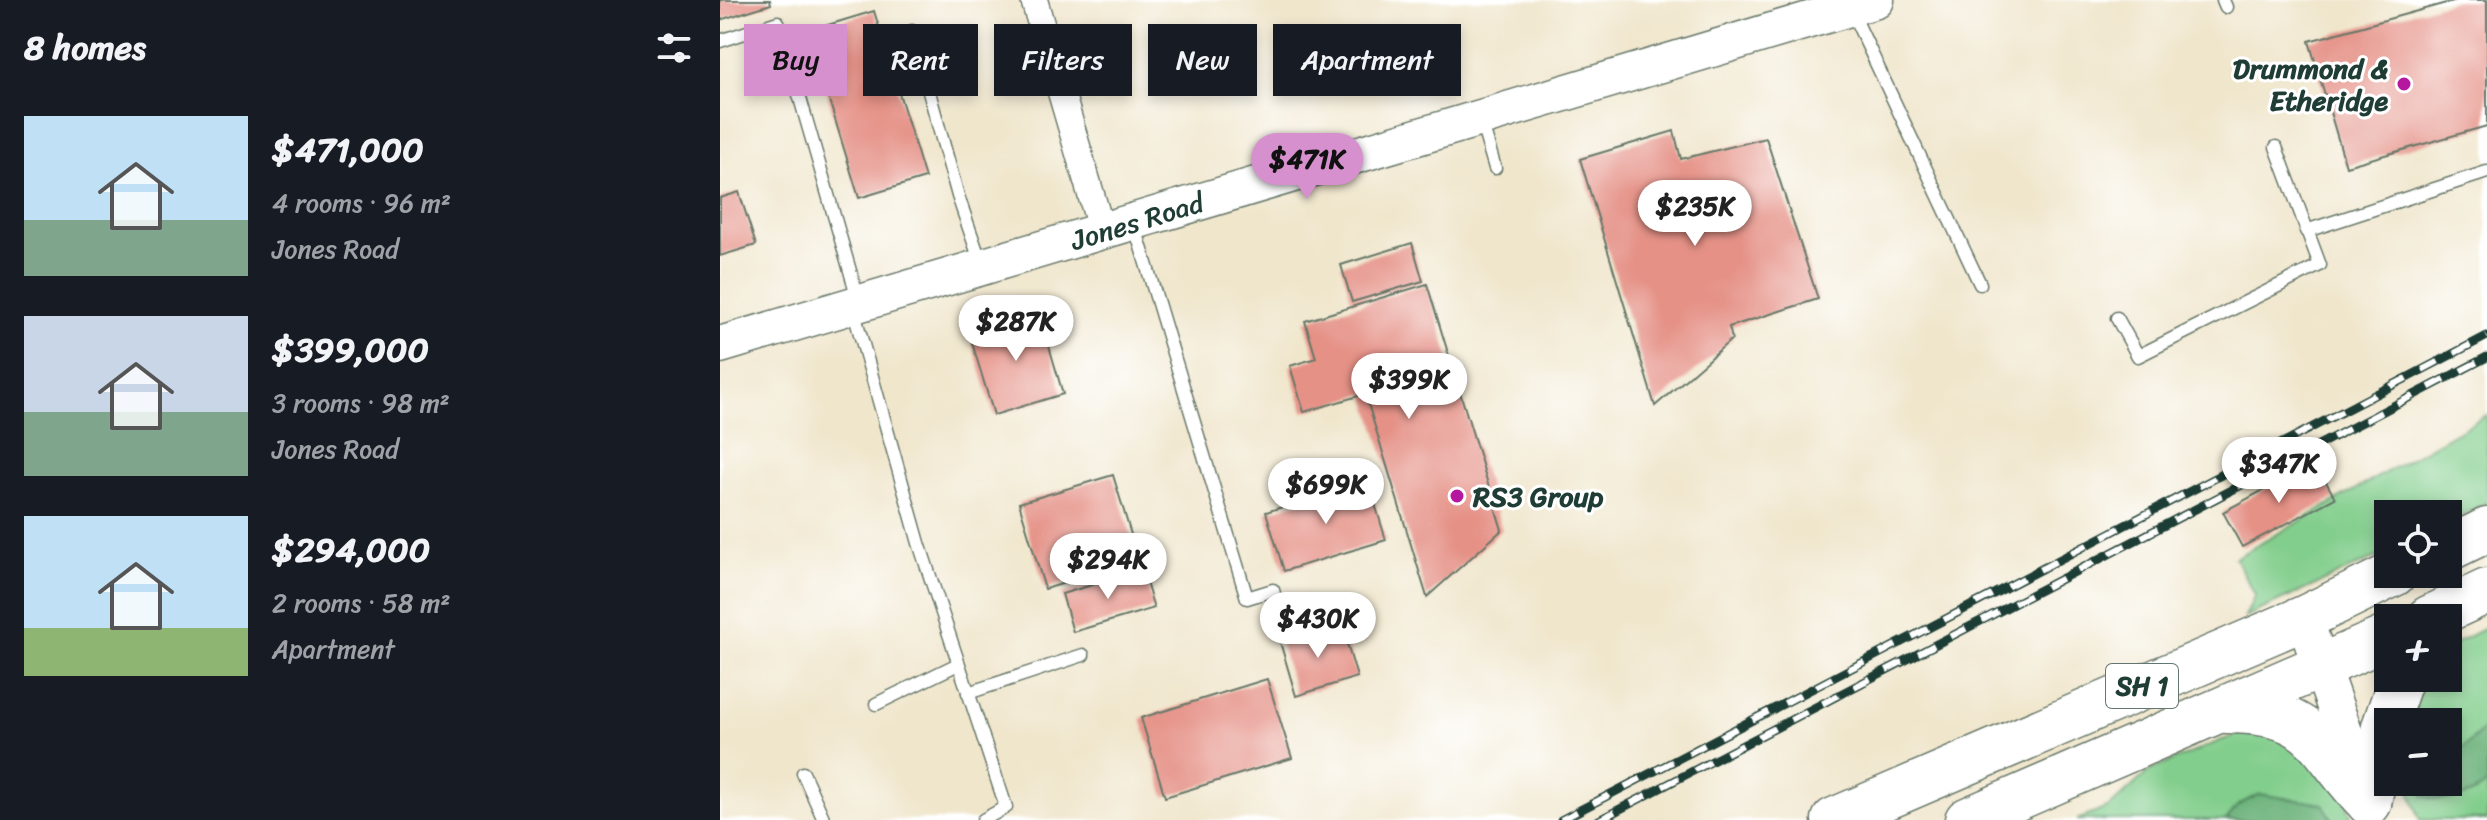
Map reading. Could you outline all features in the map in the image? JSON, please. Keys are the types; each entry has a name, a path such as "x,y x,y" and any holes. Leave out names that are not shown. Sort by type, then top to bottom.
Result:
{"highway":[{"name":"SH 1","path":"1834,820 1914,777 2304,618 2374,584"},
{"path":"2459,604 2487,591"},
{"path":"2462,629 2487,616"},
{"name":"SH 1","path":"1967,820 2374,643"},
{"path":"2372,812 2384,727 2396,692"},
{"path":"2223,711 2263,713 2301,725 2313,733 2372,812"}],"main road":[{"name":"Jones Road","path":"720,345 1858,3"},
{"path":"2304,618 2372,812"}],"street":[{"path":"1034,0 1118,227"}],"lane":[{"path":"1858,3 1980,284"},
{"path":"720,41 778,22 919,543 1006,807 983,820"},
{"path":"930,96 982,267"},
{"path":"1480,118 1495,168"},
{"path":"2117,318 2138,356 2320,265 2276,147"},
{"path":"2306,231 2487,172"},
{"path":"1118,227 1247,598 1273,590 1284,630"},
{"path":"968,693 1083,655"},
{"path":"876,704 958,664"},
{"path":"803,773 824,820"}],"green space":[{"path":"2487,415 2487,502 2462,515 2462,500 2374,500 2374,558 2245,617 2255,595 2235,558"},
{"path":"2487,627 2487,820 2420,820 2412,796 2462,796 2462,708 2408,708 2412,692 2462,692 2462,640"},
{"path":"2487,726 2487,783 2473,793 2457,798 2423,796 2462,796 2462,749"},
{"path":"2278,731 2344,794 2352,820 2077,820 2110,807 2149,771 2246,732"},
{"path":"2259,794 2323,804 2333,820 2226,820 2238,805"}],"building":[{"path":"720,0 770,0 771,4 720,20"},
{"name":"Drummond & Etheridge","path":"2457,0 2487,0 2487,126 2346,166 2309,41"},
{"path":"874,11 878,24 863,24 863,96 900,96 925,178 859,198 828,96 847,96 847,24 831,24"},
{"path":"1674,131 1681,159 1766,138 1818,299 1729,327 1732,339 1655,406 1580,159"},
{"path":"739,192 756,245 720,256 720,198"},
{"path":"1412,243 1423,281 1352,302 1341,265"},
{"path":"1427,284 1502,530 1427,597 1365,394 1304,412 1290,366 1316,358 1305,321"},
{"path":"1039,312 1063,394 994,415 969,333"},
{"path":"2315,462 2335,498 2242,547 2223,512"},
{"path":"1113,475 1139,561 1045,589 1019,503"},
{"path":"1368,481 1386,540 1284,571 1266,512"},
{"path":"1142,570 1154,608 1073,632 1062,594"},
{"path":"1341,624 1357,677 1296,696 1280,642"},
{"path":"1267,679 1292,758 1165,797 1141,718"}],"railway":[{"path":"1561,820 2487,336"},
{"path":"1599,820 2487,357"}],"place":[{"name":"Drummond & Etheridge","path":"2404,84"},
{"name":"RS3 Group","path":"1457,496"}]}
